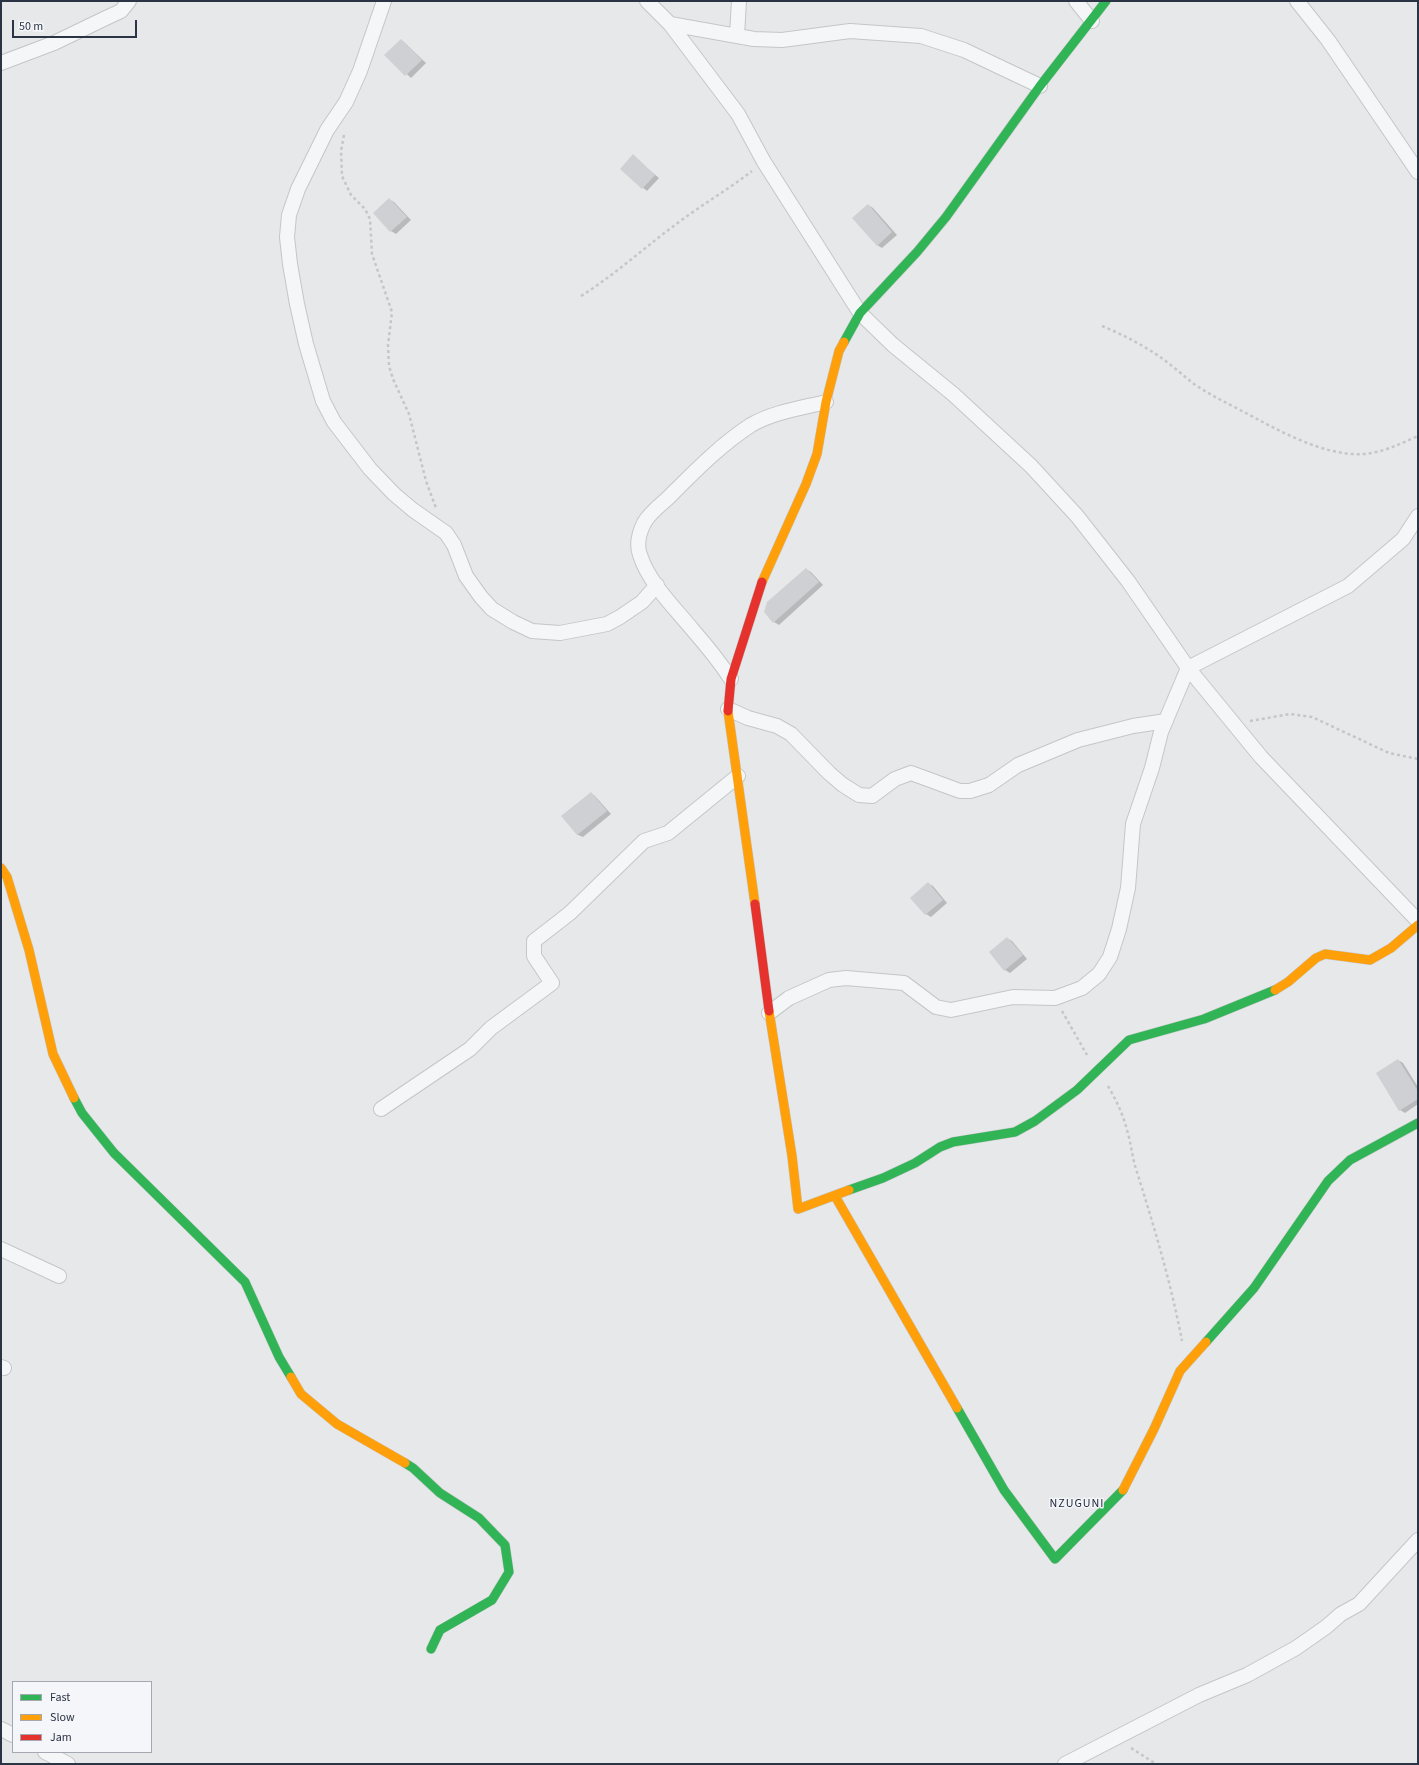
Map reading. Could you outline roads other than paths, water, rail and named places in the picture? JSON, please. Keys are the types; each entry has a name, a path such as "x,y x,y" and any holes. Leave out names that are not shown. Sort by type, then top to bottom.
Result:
{"street":[{"path":"1,63 54,43 121,11 129,1"},
{"path":"384,1 360,71 346,102 327,130 293,202 289,215 287,237 290,264 306,344 324,401 334,422 370,469 394,494 431,524 446,533 454,545 466,576 481,597 492,609 513,622 532,631 560,633 607,624 642,602 657,585"},
{"path":"648,1 670,24 738,114 764,162 860,313 893,345 953,394 1031,466 1076,516 1128,581 1188,668 1261,757 1418,921"},
{"path":"737,35 738,1"},
{"path":"1076,1 1092,21"},
{"path":"1106,1 1092,21 1040,86 946,217 917,252 860,313 839,351 826,402 817,454 806,484 780,538 761,584 731,679 728,708 769,1012 792,1156 798,1209 902,1169 940,1147 953,1142 1015,1132 1057,1106 1097,1071 1122,1045 1129,1040 1204,1019 1269,994 1288,982 1316,958 1325,954 1370,960 1391,948 1418,925"},
{"path":"1298,1 1328,40 1418,172"},
{"path":"670,24 754,39 782,40 850,31 921,36 964,50 1040,86"},
{"path":"731,679 718,660 657,585 640,555 638,540 645,522 707,460 752,425 772,416 826,402"},
{"path":"769,1012 789,998 829,980 846,978 904,983 929,1003 936,1007 947,1009 964,1008 1013,997 1055,998 1082,988 1099,974 1110,957 1119,929 1128,888 1133,824 1166,721 1188,668 1348,586 1403,539 1418,516"},
{"path":"728,708 748,718 777,726 791,734 829,773 843,785 859,795 872,796 895,779 911,773 960,791 990,785 1018,765 1078,740 1133,726 1166,721"},
{"path":"381,1109 470,1049 491,1028 552,983 534,956 534,941 570,912 644,841 668,833 738,776"},
{"path":"1,868 7,877 29,950 54,1054 82,1113 114,1153 245,1282 279,1357 301,1394 337,1424 414,1468 440,1493 479,1518 505,1545 509,1572 492,1600 440,1630 431,1649"},
{"path":"835,1196 1004,1490 1055,1559 1124,1489 1154,1429 1175,1379 1186,1363 1254,1288 1328,1182 1350,1160 1418,1123"},
{"path":"1,1249 59,1276"},
{"path":"1065,1764 1199,1695 1247,1675 1296,1648 1326,1627 1341,1614 1359,1604 1418,1540"},
{"path":"1,1729 12,1734"},
{"path":"47,1753 68,1764"}],"district":[{"name":"NZUGUNI","path":"1077,1504"}]}
